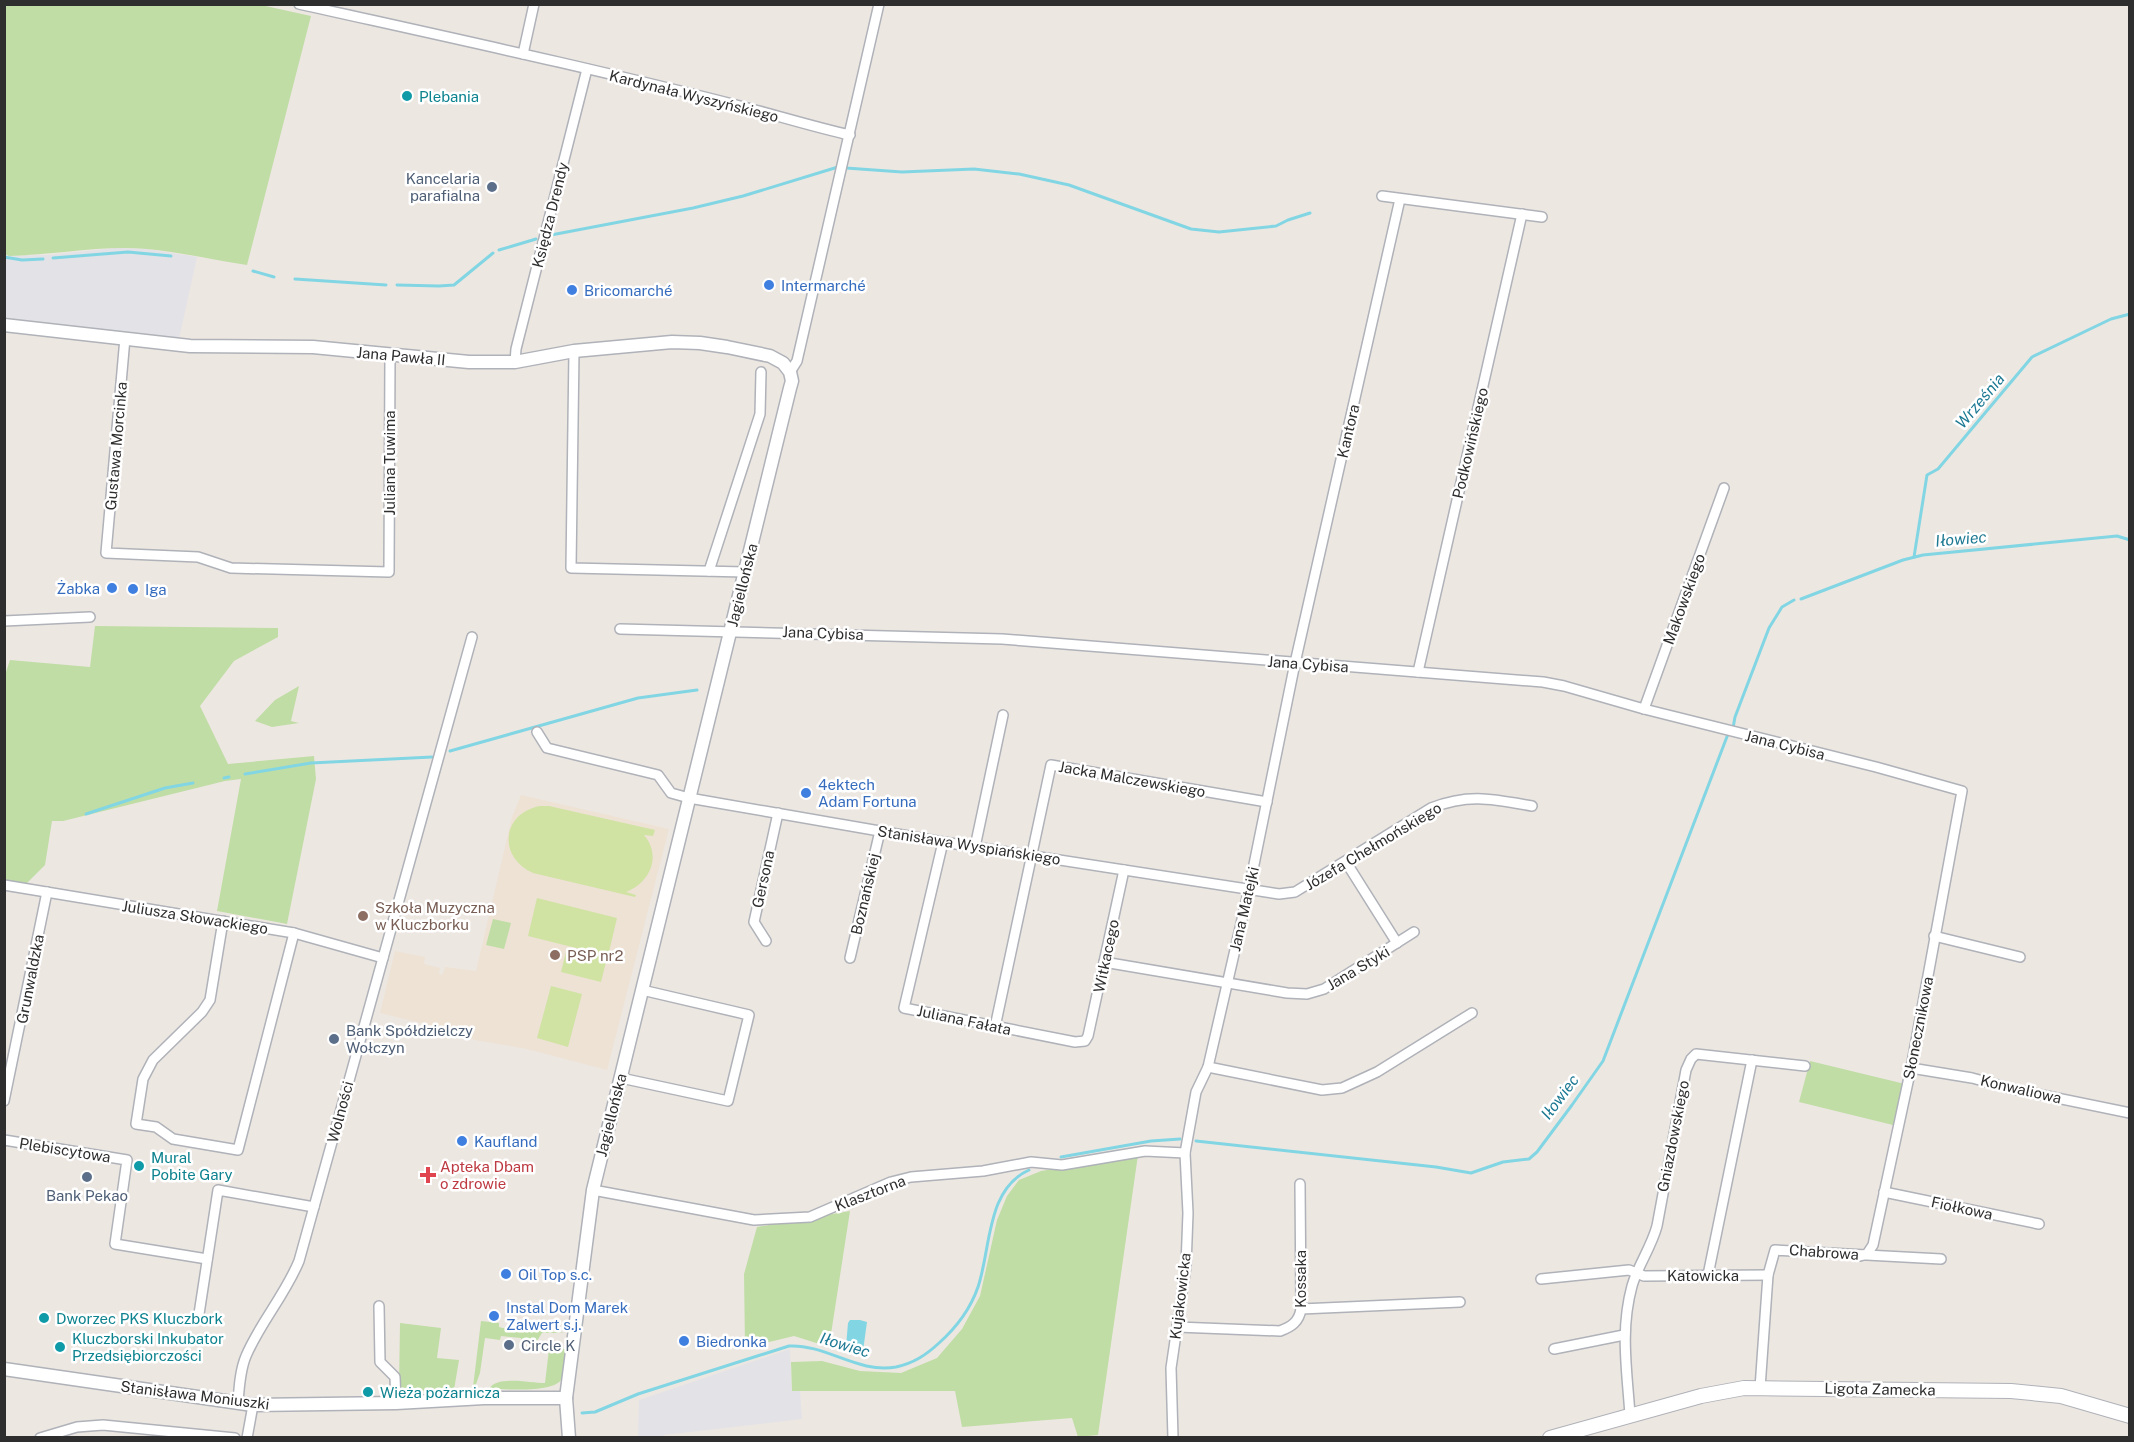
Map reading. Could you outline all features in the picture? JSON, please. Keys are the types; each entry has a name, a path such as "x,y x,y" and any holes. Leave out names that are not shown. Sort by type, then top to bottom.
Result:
{"main road":[{"name":"Ligota Zamecka","path":"1630,1415 1722,1391 1760,1388 2020,1392 2061,1396 2130,1416"},
{"path":"1550,1437 1630,1415"}],"street":[{"name":"Kardynała Wyszyńskiego","path":"298,4 587,69 746,107 790,121 850,135"},
{"path":"522,54 534,4"},
{"path":"790,372 797,361 879,4"},
{"name":"Księdza Drendy","path":"515,362 516,349 587,69"},
{"path":"1382,196 1542,217"},
{"name":"Kantora","path":"1295,663 1400,198"},
{"name":"Podkowińskiego","path":"1418,672 1522,214"},
{"name":"Jana Pawła II","path":"4,325 190,346 313,347 469,362 515,362 574,351 672,342 700,343 727,346 770,356 783,363 790,372"},
{"name":"Gustawa Morcinka","path":"126,338 106,553 198,557 231,568 389,572"},
{"path":"574,351 571,568 745,572"},
{"name":"Juliana Tuwima","path":"389,572 390,355"},
{"path":"709,572 760,414 761,372"},
{"name":"Jagiellońska","path":"569,1437 566,1398 593,1190 792,381 790,372"},
{"name":"Makowskiego","path":"1644,710 1724,488"},
{"path":"4,621 90,617"},
{"name":"Jana Cybisa","path":"620,629 731,630 1002,639 1543,682 1962,791"},
{"name":"Wolności","path":"238,1403 244,1359 291,1281 299,1261 472,637"},
{"name":"Jana Matejki","path":"1185,1154 1196,1092 1208,1067 1249,889 1295,663"},
{"path":"975,847 1004,715"},
{"path":"537,732 547,748 658,775 671,793 689,798"},
{"name":"Jacka Malczewskiego","path":"1032,855 1051,765 1267,802"},
{"name":"Słonecznikowa","path":"1860,1256 1867,1254 1873,1245 1911,1068 1962,791"},
{"name":"Stanisława Wyspiańskiego","path":"689,798 943,842 1249,889"},
{"name":"Józefa Chełmońskiego","path":"1249,889 1279,894 1295,892 1431,808 1451,800 1484,798 1532,806"},
{"name":"Gersona","path":"766,941 754,922 778,813"},
{"name":"Boznańskiej","path":"850,958 880,831"},
{"name":"Juliana Fałata","path":"943,842 904,1008 995,1028 1075,1042 1085,1041"},
{"path":"995,1028 1032,855"},
{"path":"1346,862 1397,944"},
{"name":"Witkacego","path":"1085,1041 1088,1036 1124,870"},
{"name":"Juliusza Słowackiego","path":"4,885 294,933 383,958"},
{"name":"Grunwaldzka","path":"4,1101 47,892"},
{"path":"224,921 210,1000 202,1012 153,1060 143,1079 136,1124 156,1127 173,1139 238,1150 294,933"},
{"name":"Jana Styki","path":"1104,962 1287,993 1307,994 1324,989 1414,932"},
{"path":"1934,936 2020,957"},
{"path":"621,1078 728,1101 747,1026 749,1015 642,990"},
{"path":"1208,1067 1322,1090 1342,1088 1377,1072 1472,1013"},
{"name":"Gniazdowskiego","path":"1638,1273 1655,1234 1686,1070 1691,1059 1696,1054 1804,1066"},
{"path":"1708,1275 1752,1060"},
{"name":"Konwaliowa","path":"1911,1068 1972,1078 2013,1089 2130,1113"},
{"name":"Plebiscytowa","path":"4,1140 127,1160 115,1244 207,1259"},
{"name":"Klasztorna","path":"593,1190 754,1220 810,1217 891,1182 911,1177 983,1171 1031,1162 1062,1165 1145,1151 1185,1154"},
{"name":"Kujakowicka","path":"1173,1437 1171,1368 1186,1266 1188,1213 1185,1154"},
{"name":"Kossaka","path":"1177,1327 1280,1331 1292,1326 1300,1316 1301,1309 1300,1184"},
{"path":"199,1314 218,1190 314,1207"},
{"name":"Fiołkowa","path":"1884,1192 2039,1224"},
{"name":"Chabrowa","path":"1760,1388 1768,1275 1774,1250 1941,1259"},
{"name":"Katowicka","path":"1541,1279 1629,1270 1644,1276 1768,1275"},
{"path":"1630,1415 1624,1335 1629,1302 1638,1273"},
{"path":"1301,1309 1460,1302"},
{"path":"379,1306 380,1362 395,1377 396,1403"},
{"path":"1554,1348 1624,1335"},
{"name":"Stanisława Moniuszki","path":"4,1369 253,1405 396,1403 484,1398 566,1398"},
{"path":"247,1437 253,1405"},
{"path":"39,1437 77,1427 103,1425 235,1437"}],"shaded area":[{"path":"115,248 148,249 197,257 179,339 5,322 4,254 9,256 49,255"},
{"path":"521,795 669,829 607,1070 527,1049 475,1040 449,1030 380,1013 395,951 425,957 424,964 440,968 439,974 442,975 445,967 476,971 512,817"},
{"path":"790,1349 792,1391 800,1391 802,1419 664,1435 663,1437 638,1438 639,1400"}],"green space":[{"path":"5,5 261,5 311,16 247,265 172,252 130,248 9,256 5,254"},
{"path":"95,626 278,628 278,637 234,661 200,706 228,764 314,756 316,779 287,924 217,911 241,779 63,821 52,821 45,865 27,883 5,880 4,678 10,660 90,667"},
{"path":"299,686 291,721 299,723 272,727 255,721 275,700"},
{"path":"549,806 655,830 653,836 644,835 652,852 651,868 641,882 626,892 636,895 635,897 533,873 521,866 509,847 512,826 527,810"},
{"path":"537,898 617,918 608,956 528,936"},
{"path":"493,919 511,923 504,949 486,945"},
{"path":"567,948 607,958 601,982 561,972"},
{"path":"551,986 582,994 568,1047 537,1038"},
{"path":"1810,1061 1905,1084 1897,1126 1799,1102"},
{"path":"1138,1155 1098,1435 1078,1437 1072,1418 962,1427 955,1391 792,1391 791,1362 822,1361 860,1371 901,1373 937,1358 962,1329 980,1296 997,1220 1007,1196 1019,1180 1041,1171"},
{"path":"850,1211 829,1347 794,1336 745,1348 744,1274 757,1227"},
{"path":"481,1321 499,1323 499,1327 503,1328 566,1333 542,1333 535,1344 526,1343 521,1347 521,1338 501,1336 500,1340 485,1338 480,1373 473,1387"},
{"path":"400,1323 441,1328 437,1358 459,1360 454,1390 402,1391 399,1386"},
{"path":"553,1347 566,1351 562,1377 556,1384 538,1389 489,1389 499,1382 506,1381 545,1383 549,1349"}],"water":[{"path":"850,1320 867,1322 863,1351 849,1349 846,1346"}],"waterway":[{"path":"551,235 693,208 743,196 838,167"},
{"path":"846,168 902,172 974,169 1019,174 1069,185 1191,229 1219,232 1276,226 1310,213"},
{"path":"499,250 536,239"},
{"path":"53,258 128,252 171,256"},
{"path":"397,285 454,285 493,253"},
{"path":"4,257 22,260 43,259"},
{"path":"253,271 274,277"},
{"path":"295,279 386,285"},
{"name":"Września","path":"1914,557 1927,475 1938,469 2032,357 2111,319 2130,314"},
{"name":"Iłowiec","path":"1801,599 1903,560 1923,555 2117,536 2130,540"},
{"name":"Iłowiec","path":"1733,728 1735,717 1769,628 1782,607 1794,600"},
{"path":"450,751 638,698 697,690"},
{"name":"Iłowiec","path":"1196,1141 1436,1167 1471,1173 1503,1162 1529,1159 1537,1152 1603,1061 1728,734"},
{"path":"245,774 311,763 432,757"},
{"path":"224,778 229,777"},
{"path":"86,814 165,788 193,783"},
{"name":"Iłowiec","path":"1061,1157 1151,1141 1180,1139"},
{"name":"Iłowiec","path":"582,1413 595,1412 638,1394 789,1346 816,1349 855,1363 882,1368 896,1367 919,1358 946,1337 967,1311 978,1287 997,1205 1015,1179 1029,1170"}],"place":[{"name":"Plebania","path":"407,96"},
{"name":"Kancelaria parafialna","path":"492,187"},
{"name":"Intermarché","path":"769,285"},
{"name":"Bricomarché","path":"572,290"},
{"name":"Żabka","path":"112,588"},
{"name":"Iga","path":"133,589"},
{"name":"4ektech Adam Fortuna","path":"806,793"},
{"name":"Szkoła Muzyczna w Kluczborku","path":"363,916"},
{"name":"PSP nr2","path":"555,955"},
{"name":"Bank Spółdzielczy Wołczyn","path":"334,1039"},
{"name":"Kaufland","path":"462,1141"},
{"name":"Mural Pobite Gary","path":"139,1166"},
{"name":"Apteka Dbam o zdrowie","path":"428,1175"},
{"name":"Bank Pekao","path":"87,1177"},
{"name":"Oil Top s.c.","path":"506,1274"},
{"name":"Instal Dom Marek Zalwert s.j.","path":"494,1316"},
{"name":"Dworzec PKS Kluczbork","path":"44,1318"},
{"name":"Biedronka","path":"684,1341"},
{"name":"Circle K","path":"509,1345"},
{"name":"Kluczborski Inkubator Przedsiębiorczości","path":"60,1347"},
{"name":"Wieża pożarnicza","path":"368,1392"}]}
